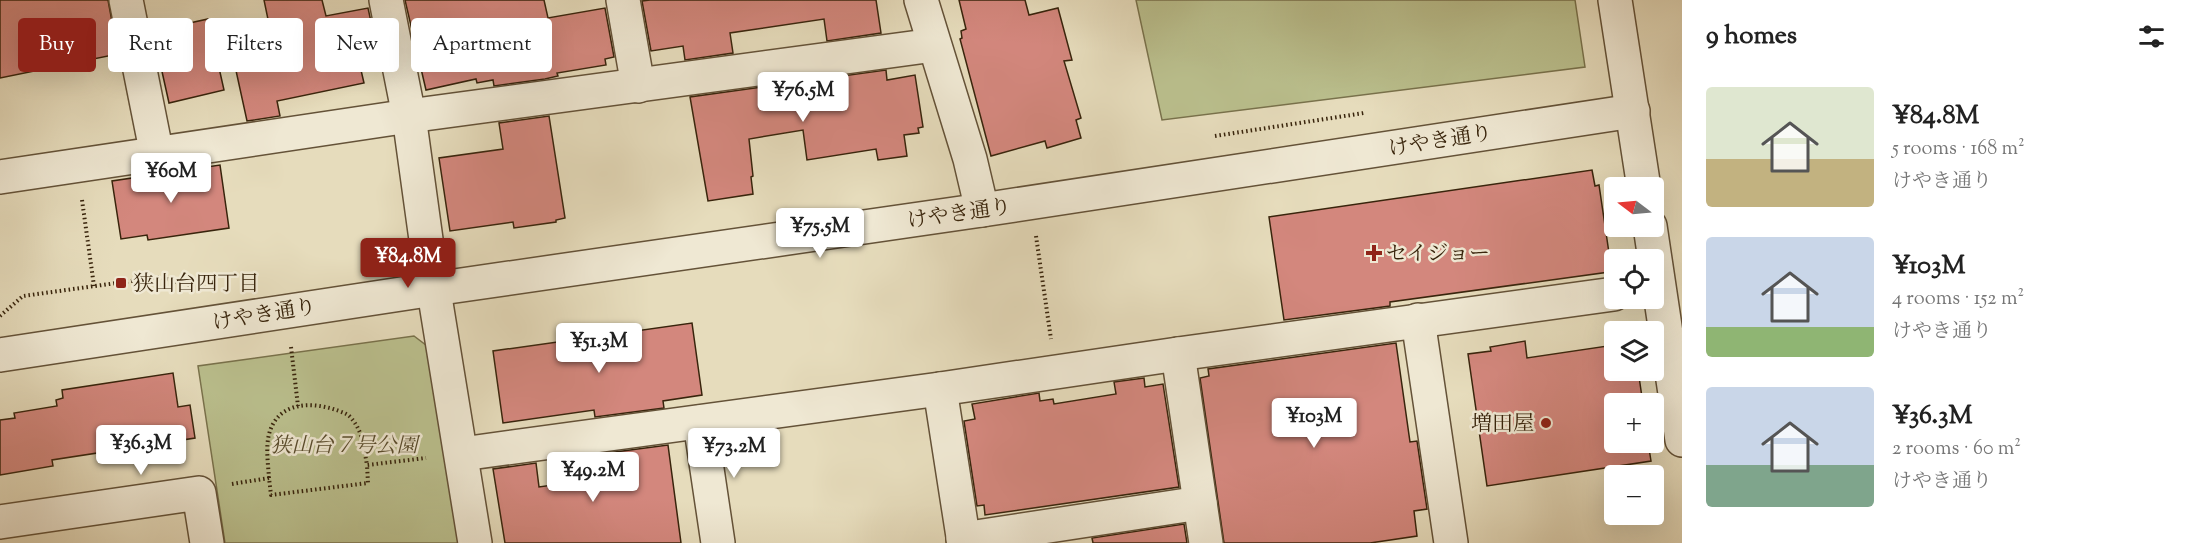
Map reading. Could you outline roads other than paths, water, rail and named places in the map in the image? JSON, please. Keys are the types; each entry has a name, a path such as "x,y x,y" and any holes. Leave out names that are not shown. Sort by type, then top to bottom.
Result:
{"street":[{"path":"126,0 157,155"},
{"path":"386,0 409,116 425,238 476,543"},
{"path":"623,0 638,86"},
{"path":"921,0 970,159 982,210"},
{"path":"1615,0 1642,177"},
{"path":"0,177 409,116 934,45"},
{"name":"けやき通り","path":"0,355 434,289 1031,203 1633,111"},
{"path":"462,454 1604,295"},
{"path":"1659,309 1682,440"},
{"path":"1418,320 1451,543"},
{"path":"1178,354 1206,543"},
{"path":"940,389 964,541 1200,503"},
{"path":"700,422 718,543"},
{"path":"0,522 199,493 207,543"}],"place":[{"name":"セイジョー","path":"1374,253"},
{"name":"狭山台四丁目","path":"121,283"},
{"name":"増田屋","path":"1546,423"}],"park label":[{"name":"狭山台７号公園","path":"344,445"}]}
